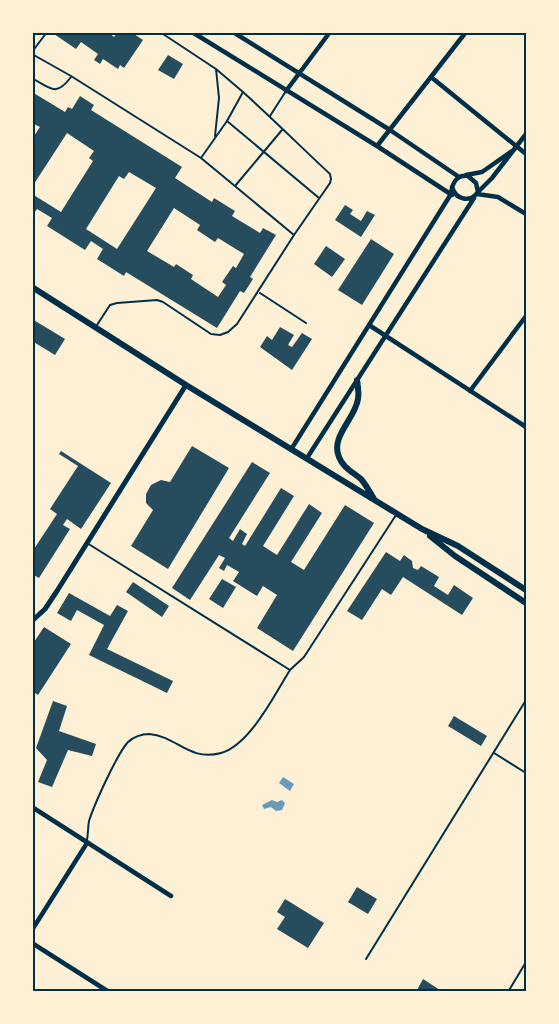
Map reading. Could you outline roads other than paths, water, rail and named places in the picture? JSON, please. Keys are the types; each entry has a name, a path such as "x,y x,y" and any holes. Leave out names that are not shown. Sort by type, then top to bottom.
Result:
{"main road":[{"path":"32,287 397,514 458,546 526,590"},
{"path":"357,380 358,400 339,440 337,450 339,458 345,467 362,480 375,500"},
{"path":"422,528 454,556 526,603"}],"street":[{"path":"192,32 451,194 466,200 476,194 498,198 526,214"},
{"path":"233,32 462,176 471,178 476,183 476,194"},
{"path":"286,91 330,32"},
{"path":"377,146 466,32"},
{"path":"432,77 526,154"},
{"path":"308,458 476,194 492,178 526,134"},
{"path":"292,448 451,194 454,180 462,176 482,172 517,147"},
{"path":"452,187 457,196 462,198"},
{"path":"470,391 526,316"},
{"path":"369,326 526,428"},
{"path":"32,621 45,610 186,384"},
{"path":"32,806 171,896"},
{"path":"32,930 87,843"},
{"path":"32,943 109,992"}],"lane":[{"path":"47,32 32,53 201,158 294,235"},
{"path":"96,327 110,306 117,303 157,300 211,334 220,335 228,332 237,324 330,183 330,174 244,92 216,69 160,32"},
{"path":"215,138 219,98 216,69"},
{"path":"32,78 51,89 58,89 63,87 71,76"},
{"path":"270,116 286,91"},
{"path":"201,158 228,121 244,92"},
{"path":"228,121 320,199"},
{"path":"235,186 282,130"},
{"path":"258,292 306,323"},
{"path":"87,843 89,822 121,752 129,741 142,734 150,734 168,739 200,756 221,753 237,746 269,705 290,670 304,657 397,514"},
{"path":"86,542 290,670"},
{"path":"366,959 526,700"},
{"path":"494,753 526,773"},
{"path":"508,992 526,962"}],"water":[{"path":"283,777 294,784 290,791 279,783"},
{"path":"272,800 277,802 282,800 285,803 282,810 276,811 271,807 264,809 262,805"}]}
